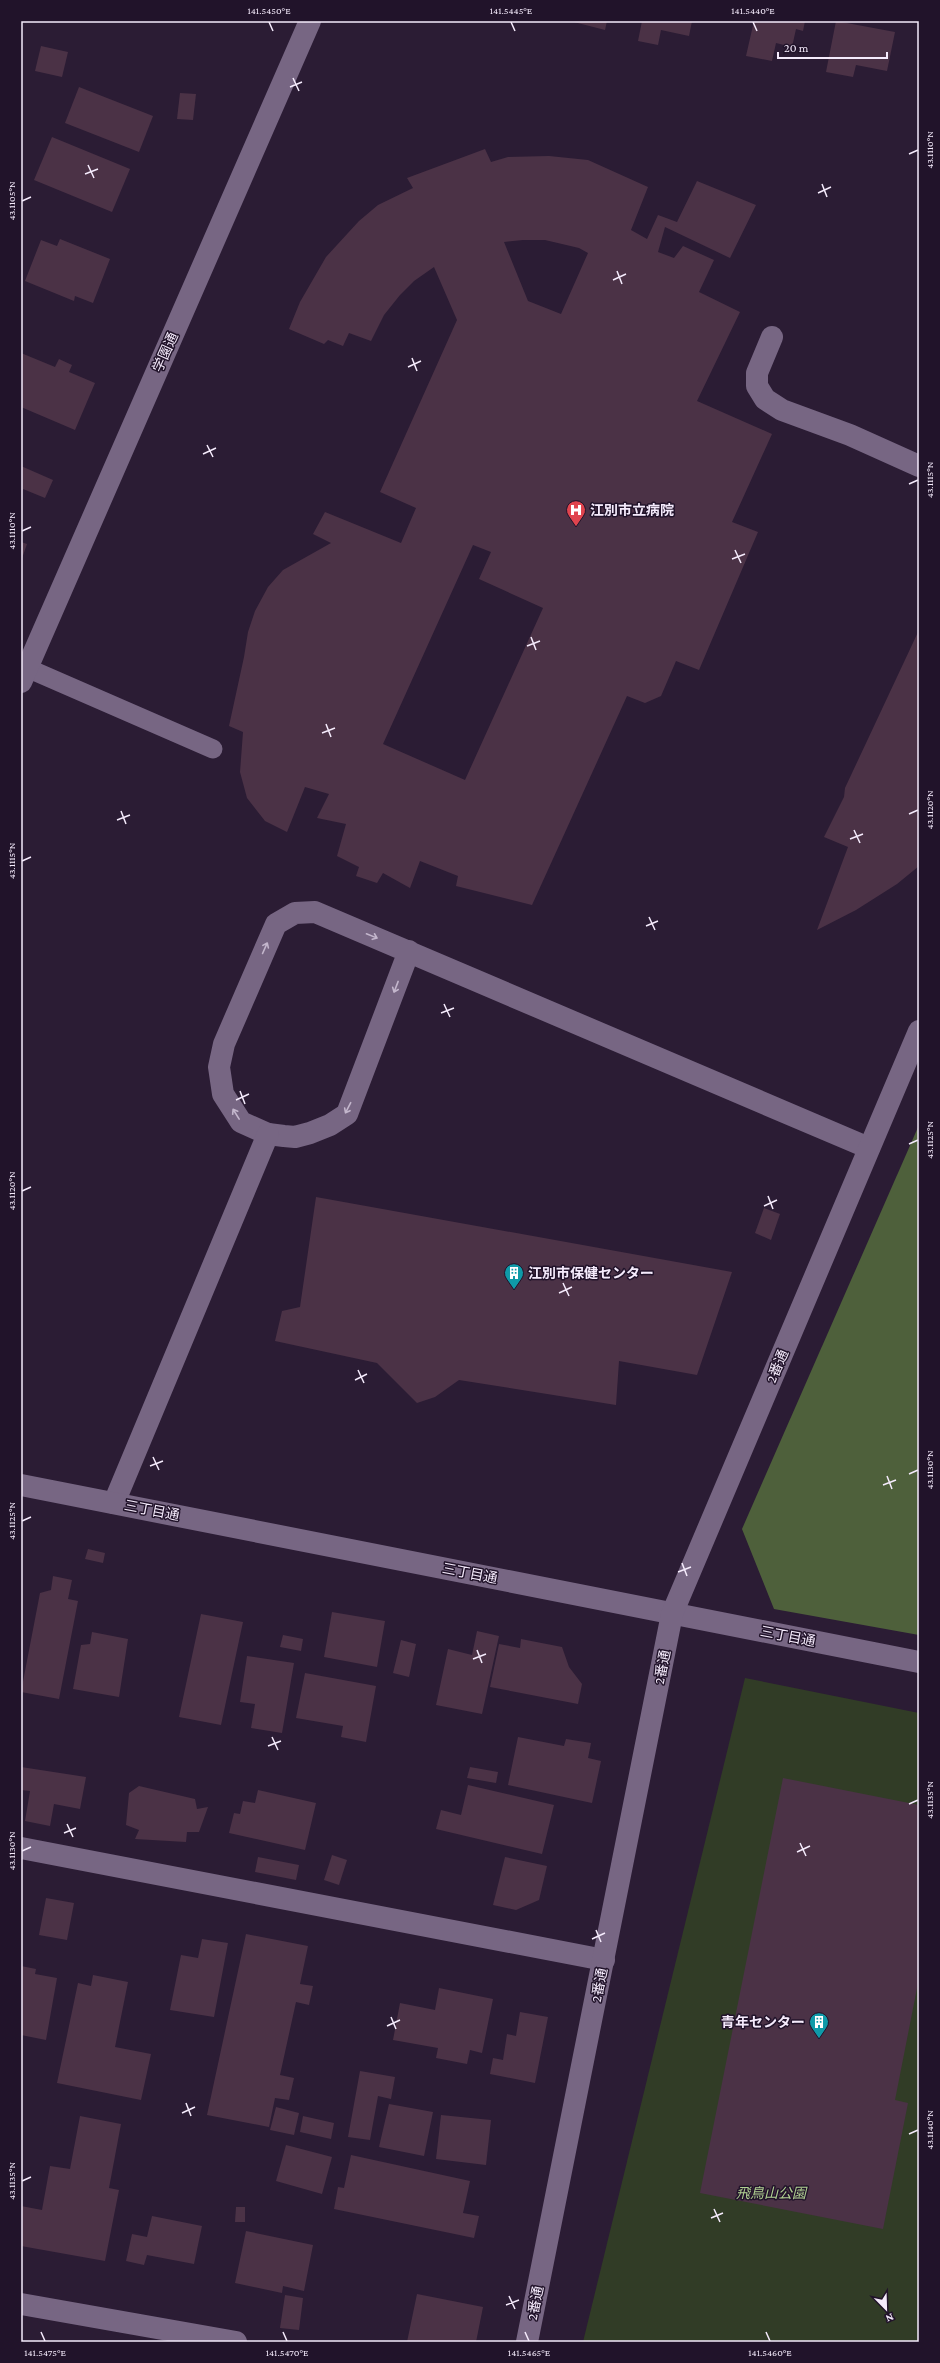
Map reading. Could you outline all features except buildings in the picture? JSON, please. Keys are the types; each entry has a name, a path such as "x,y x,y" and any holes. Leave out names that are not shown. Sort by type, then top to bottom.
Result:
{"street":[{"name":"学園通","path":"24,675 310,21"},
{"path":"772,337 757,373 757,386 765,399 782,410 850,435 919,466"},
{"path":"409,951 347,1114 330,1125 295,1137 268,1134 241,1122 223,1094 219,1068 224,1044 276,924 295,913 315,912 409,951 869,1148"},
{"name":"2番通","path":"527,2342 672,1614 919,1031"},
{"path":"114,1503 268,1134"},
{"name":"三丁目通","path":"21,1485 919,1662"},
{"path":"21,1848 604,1960"},
{"path":"21,2304 236,2342"}],"lane":[{"path":"24,675 213,749"}],"green space":[{"path":"919,1125 919,1635 774,1609 742,1529"},
{"name":"飛鳥山公園","path":"745,1678 919,1713 919,2342 583,2342"}],"place":[{"name":"江別市立病院","path":"576,527"},
{"name":"江別市保健センター","path":"514,1290"},
{"name":"青年センター","path":"819,2039"}]}
